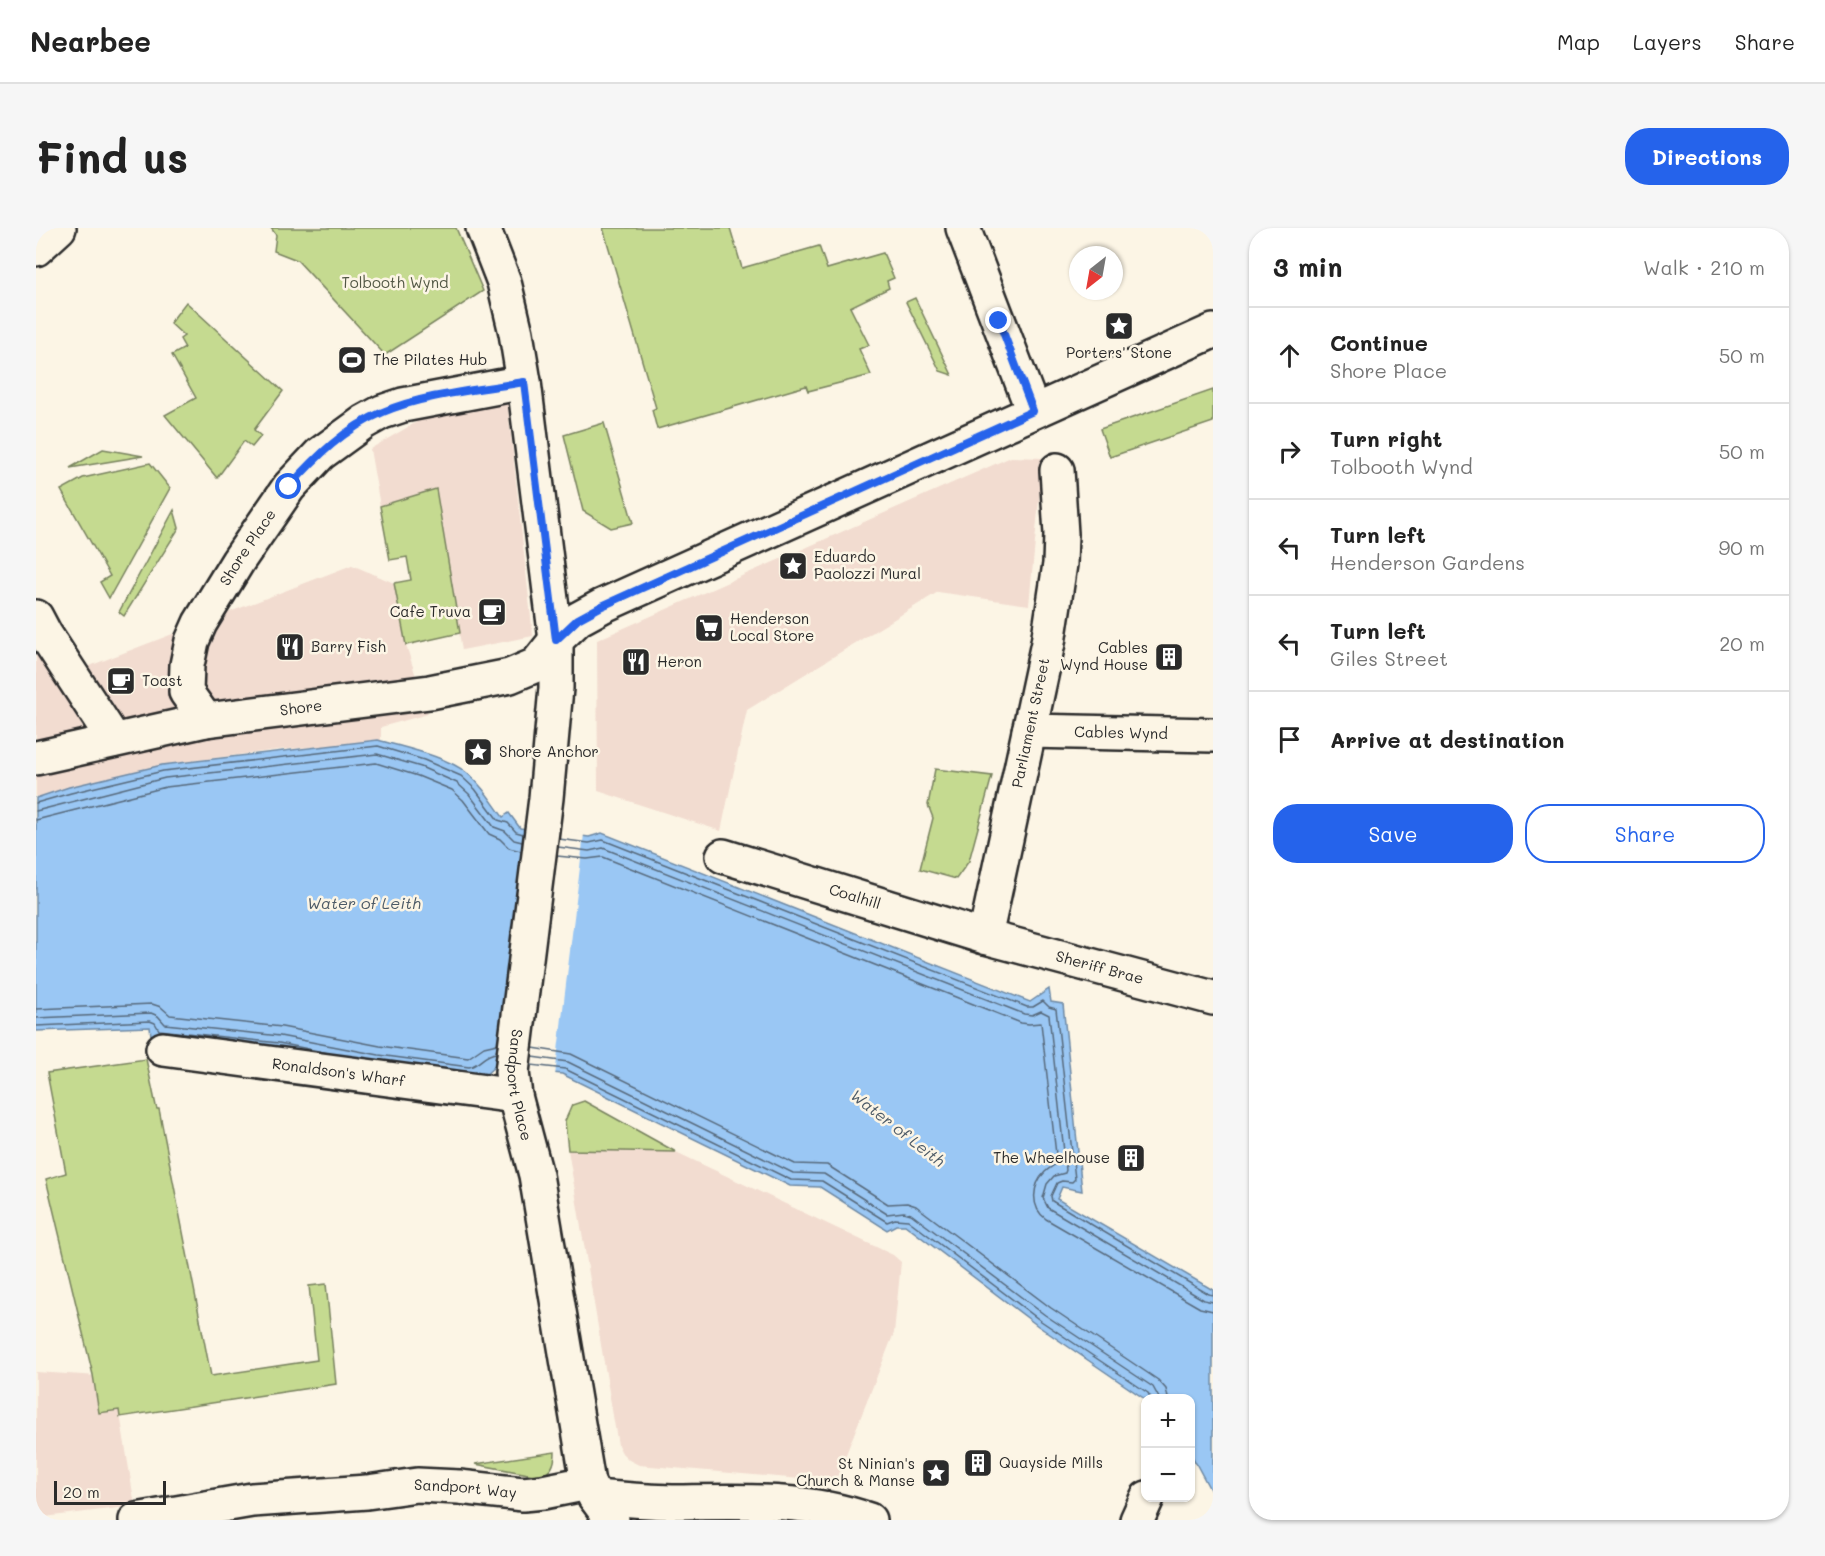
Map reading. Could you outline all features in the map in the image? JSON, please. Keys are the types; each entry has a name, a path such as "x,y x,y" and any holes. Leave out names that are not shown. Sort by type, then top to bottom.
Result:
{"street":[{"path":"36,249 59,228"},
{"path":"483,228 504,282 524,382 556,640"},
{"path":"963,228 1033,411"},
{"name":"Shore","path":"36,758 206,720 430,692 510,676 536,665 556,640 578,619 602,606 1213,331"},
{"name":"Shore Place","path":"206,720 186,692 192,641 200,622 238,561 289,487 320,454 364,422 382,412 403,405 524,382"},
{"name":"Parliament Street","path":"986,937 1048,643 1060,564 1058,470"},
{"path":"40,625 114,740"},
{"name":"Sandport Place","path":"556,640 556,688 513,1084 536,1175 598,1500"},
{"name":"Cables Wynd","path":"1029,731 1213,735"},
{"name":"Coalhill","path":"723,856 986,937"},
{"name":"Sheriff Brae","path":"986,937 1213,998"},
{"name":"Ronaldson's Wharf","path":"163,1049 513,1084"},
{"name":"Sandport Way","path":"136,1520 254,1510 354,1492 417,1485 523,1494 543,1492 598,1500 750,1501 807,1512 869,1520"},
{"path":"1137,1520 1145,1502"}],"shaded area":[{"path":"507,399 533,636 462,650 435,489 380,506 370,449 434,412"},
{"path":"1011,457 1043,458 1029,605 938,592 747,710 721,831 598,791 597,640"},
{"path":"352,565 394,583 406,645 428,714 381,727 381,741 277,750 162,765 69,787 36,798 36,626 66,675"},
{"path":"568,1150 676,1152 893,1255 901,1262 894,1333 835,1482 639,1465 622,1453 618,1445"},
{"path":"36,1372 114,1377 135,1506 36,1518"}],"green space":[{"name":"Tolbooth Wynd","path":"271,228 456,228 483,291 385,355 297,260 274,251 276,235"},
{"path":"603,228 730,228 742,268 819,246 827,269 883,253 894,278 887,281 889,288 850,307 869,345 859,349 871,375 808,391 806,386 657,429 652,410 656,408"},
{"path":"915,298 952,375 940,371 906,302"},
{"path":"186,302 283,391 254,430 261,436 252,447 244,441 217,478 165,415 196,398 172,355 185,348 180,339 184,336 170,323"},
{"path":"1213,390 1213,422 1110,457 1100,429"},
{"path":"604,423 633,523 611,528 583,511 564,435"},
{"path":"103,449 143,456 70,468"},
{"path":"150,463 170,488 109,598 100,582 110,576 61,490 83,478"},
{"path":"436,489 460,633 406,645 394,583 411,580 407,557 390,560 380,506"},
{"path":"174,510 179,528 124,616 119,612"},
{"path":"935,769 992,776 969,861 956,879 920,869 933,818 928,805"},
{"path":"146,1059 156,1106 159,1109 211,1376 317,1360 309,1286 326,1284 336,1384 120,1417 119,1410 99,1413 93,1375 46,1179 66,1173 47,1073"},
{"path":"584,1101 676,1152 568,1150 565,1121 572,1105"},
{"path":"555,1452 552,1468 539,1476 475,1464"}],"water":[{"name":"Water of Leith","path":"378,740 425,753 458,767 477,783 503,817 509,813 520,828 589,837 602,833 1030,1002 1049,989 1051,1002 1063,1004 1082,1191 1062,1187 1057,1199 1213,1290 1213,1495 1195,1461 1195,1394 1141,1394 1141,1396 1038,1326 905,1225 896,1225 887,1230 820,1187 790,1186 562,1074 494,1067 483,1077 278,1049 151,1036 150,1027 36,1031 36,798 69,787 162,765"}],"pier":[{"path":"541,829 584,834 555,1076 497,1070"}],"place":[{"name":"Porters' Stone","path":"1119,326"},
{"name":"The Pilates Hub","path":"352,360"},
{"name":"Eduardo Paolozzi Mural","path":"793,566"},
{"name":"Cafe Truva","path":"492,612"},
{"name":"Henderson Local Store","path":"709,628"},
{"name":"Barry Fish","path":"290,647"},
{"name":"Cables Wynd House","path":"1169,657"},
{"name":"Heron","path":"636,662"},
{"name":"Toast","path":"121,681"},
{"name":"Shore Anchor","path":"478,752"},
{"name":"The Wheelhouse","path":"1131,1158"},
{"name":"Quayside Mills","path":"978,1463"},
{"name":"St Ninian's Church & Manse","path":"936,1473"}],"route":[{"path":"289,487 320,454 342,436 382,412 416,402 524,382 556,640 578,619 602,606 1033,411 999,321"}]}
